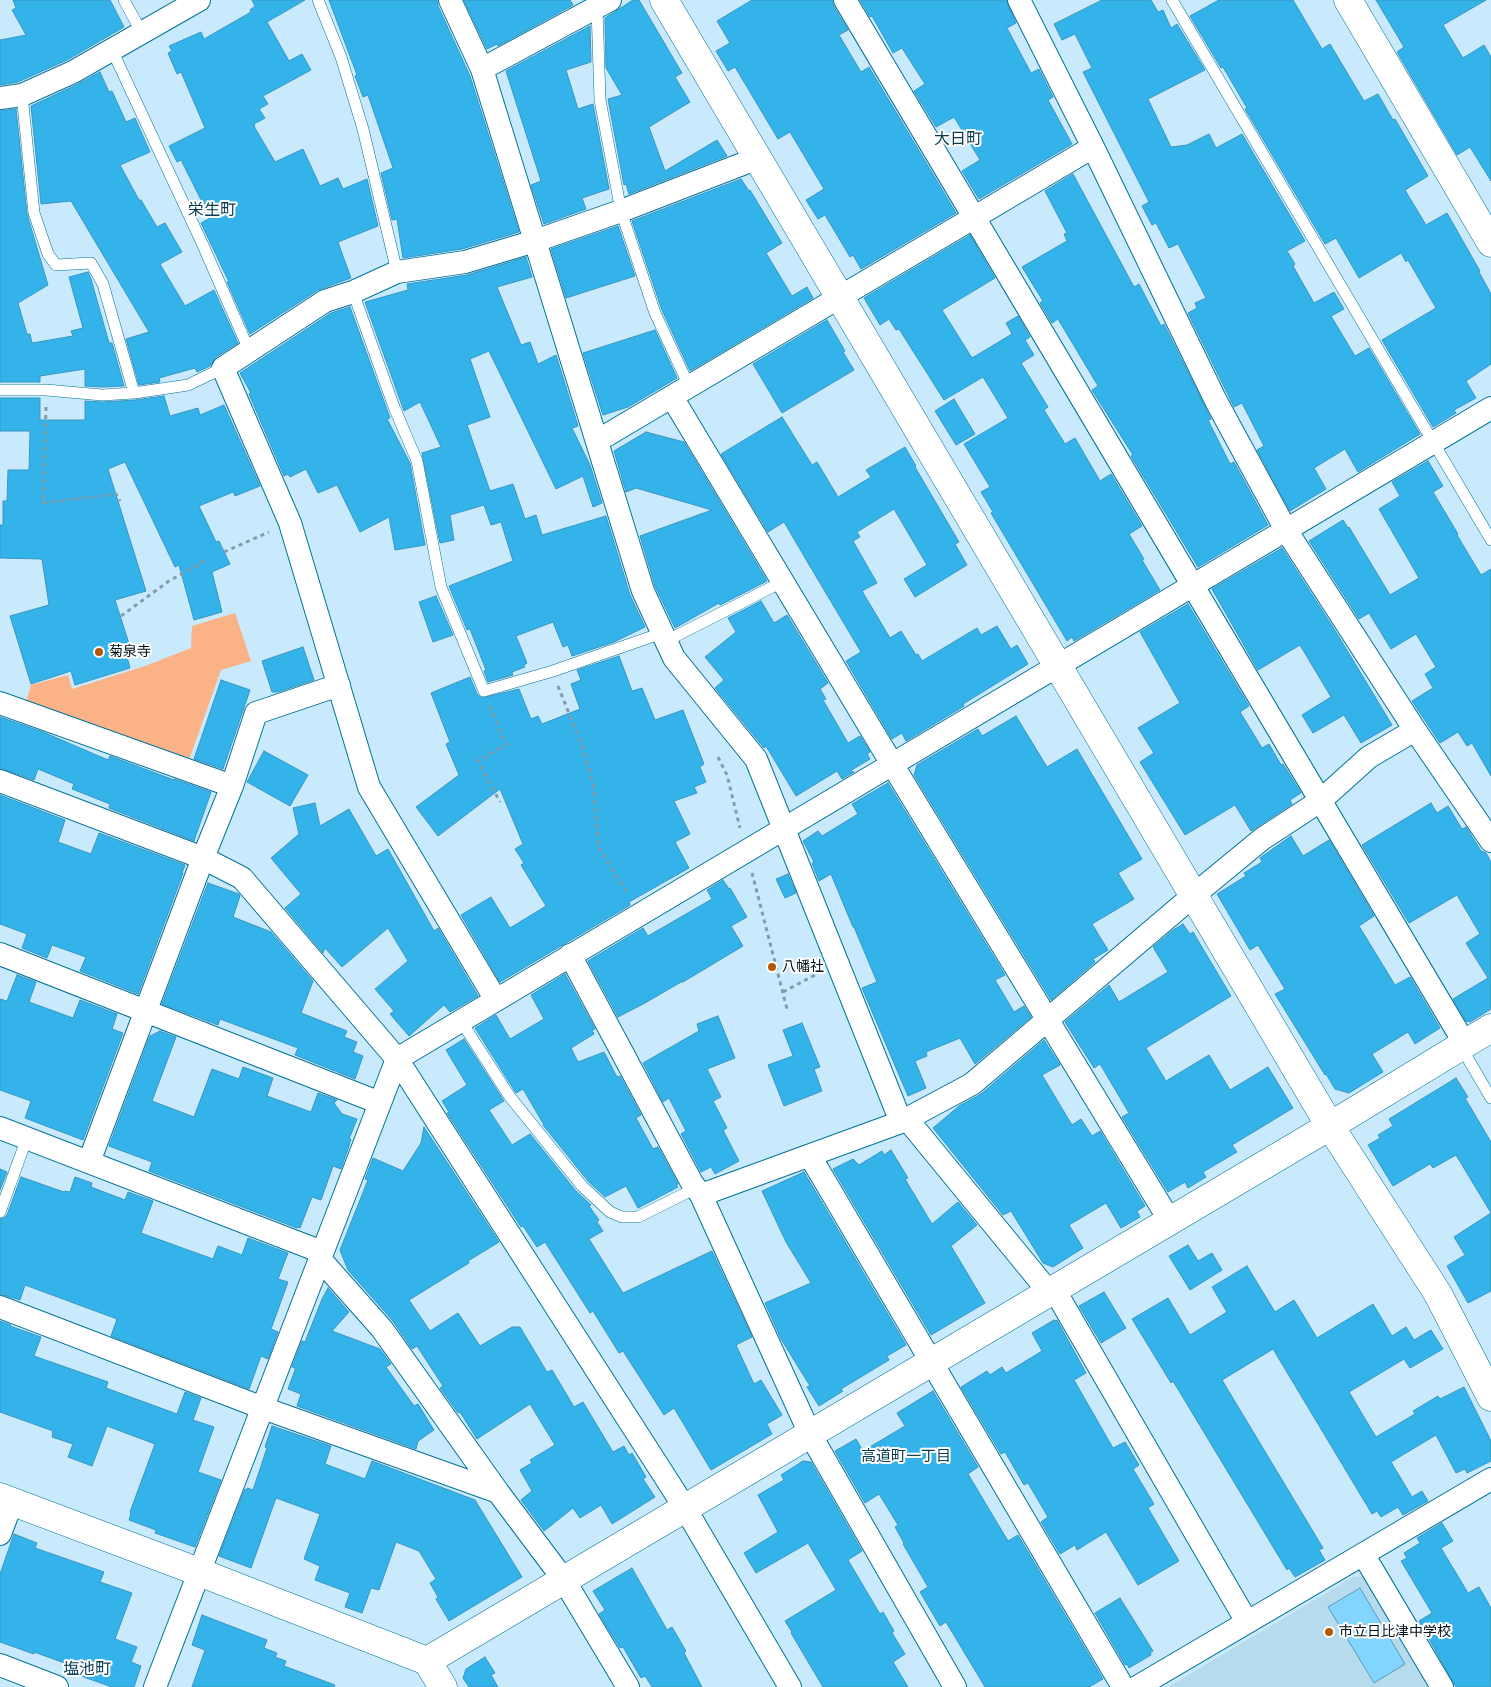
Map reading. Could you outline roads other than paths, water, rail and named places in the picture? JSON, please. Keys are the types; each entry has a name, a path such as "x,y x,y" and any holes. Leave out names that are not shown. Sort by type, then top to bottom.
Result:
{"street":[{"path":"0,98 22,94 73,72 199,0"},
{"path":"450,0 482,69 643,591 674,658 756,759 904,1121 1052,1291 1247,1622"},
{"path":"664,0 1330,1126 1438,1294 1491,1397"},
{"path":"845,0 1320,800 1463,1045"},
{"path":"1019,0 1093,147 1216,401 1286,530 1415,730 1491,840"},
{"path":"1348,0 1491,244"},
{"path":"482,69 603,4"},
{"path":"597,441 1093,147"},
{"path":"496,1000 369,788 290,522 223,368 325,301 353,292 396,272 465,262 535,241 621,211 758,158"},
{"path":"681,392 782,582 1170,1221"},
{"path":"155,1687 397,1059 1491,408"},
{"path":"89,1162 203,858 232,786 256,713 339,685"},
{"path":"0,703 232,786"},
{"path":"698,1192 810,1156 904,1121 972,1084 1262,839 1320,800 1369,757 1415,730"},
{"path":"0,781 203,858 242,878 397,1059 685,1508 790,1687"},
{"path":"0,954 380,1103"},
{"path":"570,955 698,1192 810,1434 955,1687"},
{"path":"427,1661 1330,1126 1491,1028"},
{"path":"0,1128 321,1256 382,1329 498,1492 564,1580 628,1687"},
{"path":"810,1156 1123,1687"},
{"path":"0,1307 263,1408 498,1492"},
{"path":"1137,1687 1491,1479"},
{"path":"0,1534 6,1499 427,1661 443,1687"},
{"path":"1363,1554 1442,1687"},
{"path":"0,1665 57,1687"}],"lane":[{"path":"124,0 142,33"},
{"path":"318,0 341,57 363,129 396,272"},
{"path":"1172,0 1491,540"},
{"path":"603,4 600,100 621,211 681,392"},
{"path":"112,50 198,234 249,350"},
{"path":"22,94 34,213 48,254 56,265 91,263 103,284 134,393"},
{"path":"353,292 394,407 417,461 441,587 484,691 664,637 782,582"},
{"path":"0,390 46,390 102,395 134,393 188,385 223,368"},
{"path":"461,1021 510,1097 582,1186 610,1212 622,1217 638,1217 698,1192"},
{"path":"1463,1045 1491,1098"},
{"path":"0,1212 27,1138"}],"water":[{"path":"1360,1588 1405,1664 1374,1683 1328,1607"}],"place":[{"name":"菊泉寺","path":"99,652"},
{"name":"八幡社","path":"772,967"},
{"name":"市立日比津中学校","path":"1329,1632"}],"district":[{"name":"大日町","path":"958,140"},
{"name":"栄生町","path":"212,211"},
{"name":"高道町一丁目","path":"906,1457"},
{"name":"塩池町","path":"87,1670"}]}
